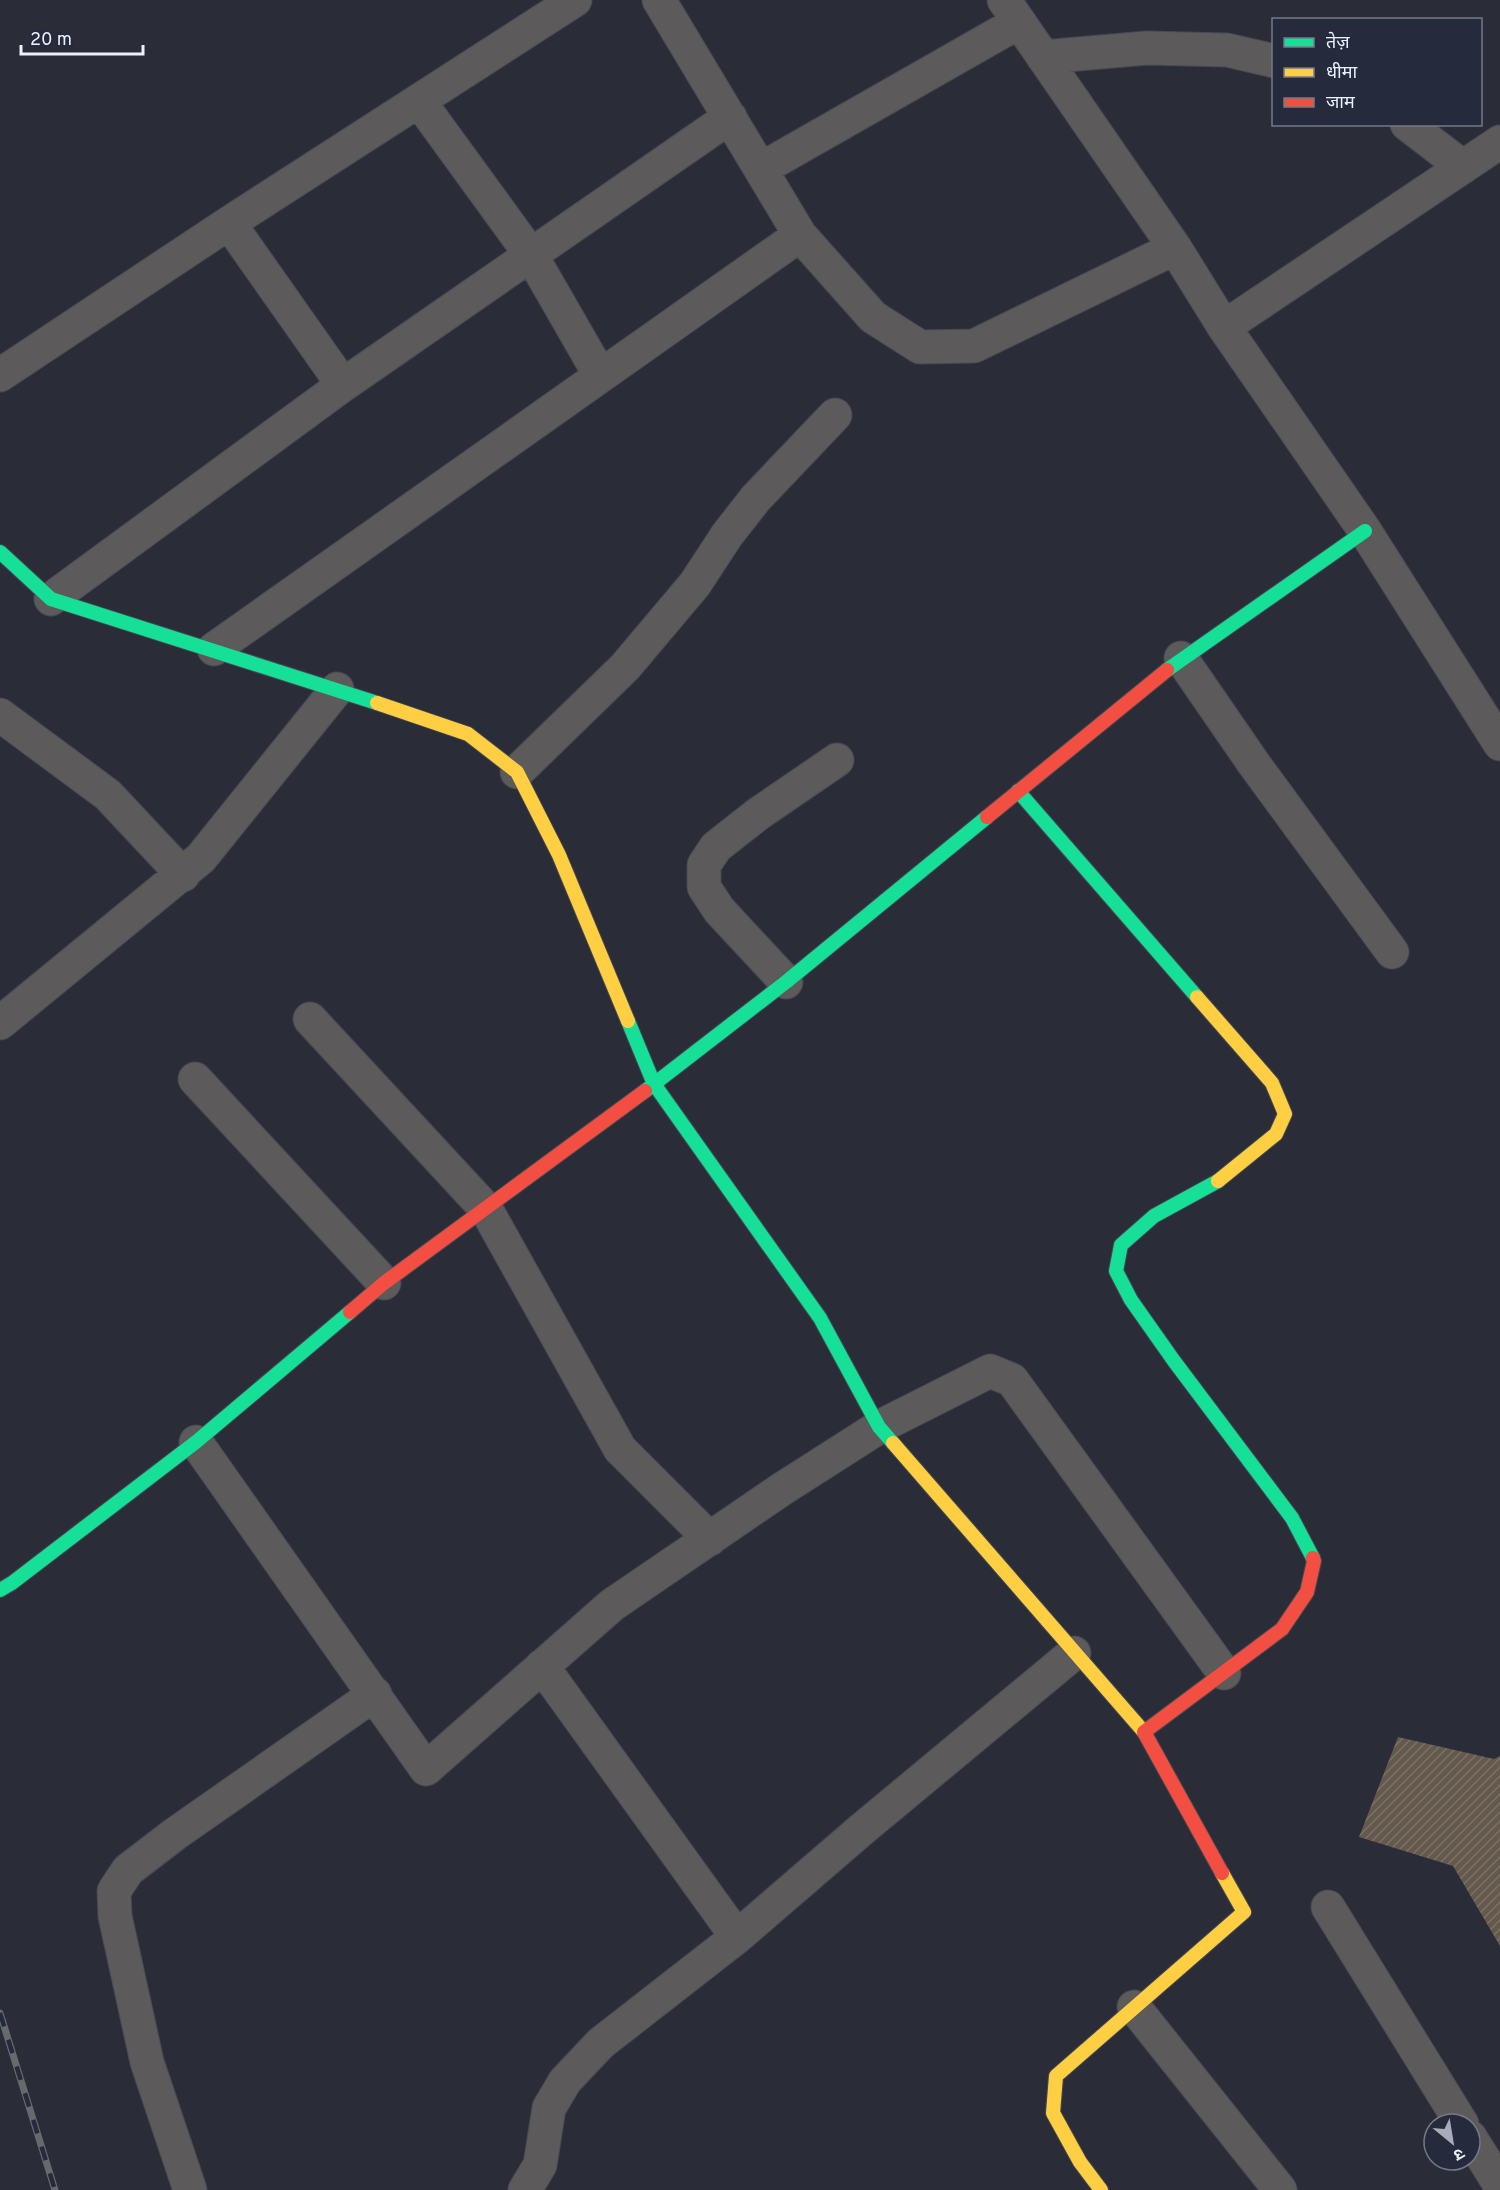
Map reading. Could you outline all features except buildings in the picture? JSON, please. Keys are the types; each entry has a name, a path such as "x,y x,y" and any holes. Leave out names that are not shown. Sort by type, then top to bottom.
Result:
{"street":[{"path":"0,375 229,223 575,0"},
{"path":"659,0 800,235 873,317 921,347 974,346 1175,248"},
{"path":"761,169 1012,11 1175,248 1224,327 1365,531 1500,744"},
{"path":"1043,57 1158,48 1227,50 1272,61"},
{"path":"419,100 531,255 600,375"},
{"path":"51,599 343,385 730,117"},
{"path":"1410,126 1463,167"},
{"path":"1224,327 1500,142"},
{"path":"229,223 343,385"},
{"path":"214,650 800,235"},
{"path":"516,772 625,667 695,584 727,535 756,498 835,415"},
{"path":"0,1590 196,1442 384,1283 654,1084 786,982 1181,658 1365,531"},
{"path":"0,552 51,599 337,689 468,734 516,772 559,855 654,1084 820,1318 879,1427 1144,1732 1244,1912 1056,2076 1053,2113 1080,2162 1101,2190"},
{"path":"1181,658 1254,764 1392,952"},
{"path":"0,1023 201,858 337,689"},
{"path":"0,715 108,795 183,875"},
{"path":"786,982 719,910 704,887 704,865 716,847 750,820 837,760"},
{"path":"1018,791 1272,1083 1285,1114 1276,1134 1218,1181 1154,1216 1121,1245 1116,1270 1131,1300 1292,1518 1314,1561 1307,1592 1282,1629 1144,1732"},
{"path":"310,1019 486,1209 620,1449 710,1539"},
{"path":"195,1079 384,1283"},
{"path":"196,1442 426,1769 612,1605 879,1427 990,1371 1012,1380 1224,1673"},
{"path":"525,2190 540,2165 549,2108 565,2081 601,2043 737,1936 1074,1653"},
{"path":"542,1666 737,1936"},
{"path":"190,2190 147,2062 115,1917 114,1890 128,1870 175,1834 375,1694"},
{"path":"1328,1907 1455,2112"},
{"path":"1134,2007 1280,2190"},
{"path":"1482,2156 1500,2185"}],"railway":[{"path":"0,2013 55,2190"}],"traffic: fast":[{"path":"1167,670 1365,531"},
{"path":"0,552 51,599 377,703"},
{"path":"1018,791 1197,997"},
{"path":"645,1091 786,982 987,817"},
{"path":"628,1021 654,1084 820,1318 879,1427 893,1443"},
{"path":"1218,1181 1154,1216 1121,1245 1116,1271 1131,1300 1174,1361 1292,1518 1313,1558"},
{"path":"0,1590 196,1442 350,1312"}],"traffic: slow":[{"path":"377,703 468,734 517,772 559,855 628,1021"},
{"path":"1197,997 1272,1083 1285,1114 1276,1134 1218,1181"},
{"path":"893,1443 1144,1732"},
{"path":"1101,2190 1080,2162 1053,2113 1056,2076 1244,1912 1222,1873"}],"traffic: jam":[{"path":"987,817 1167,670"},
{"path":"350,1312 384,1283 645,1091"},
{"path":"1222,1873 1144,1732 1282,1629 1307,1592 1313,1558"}]}
